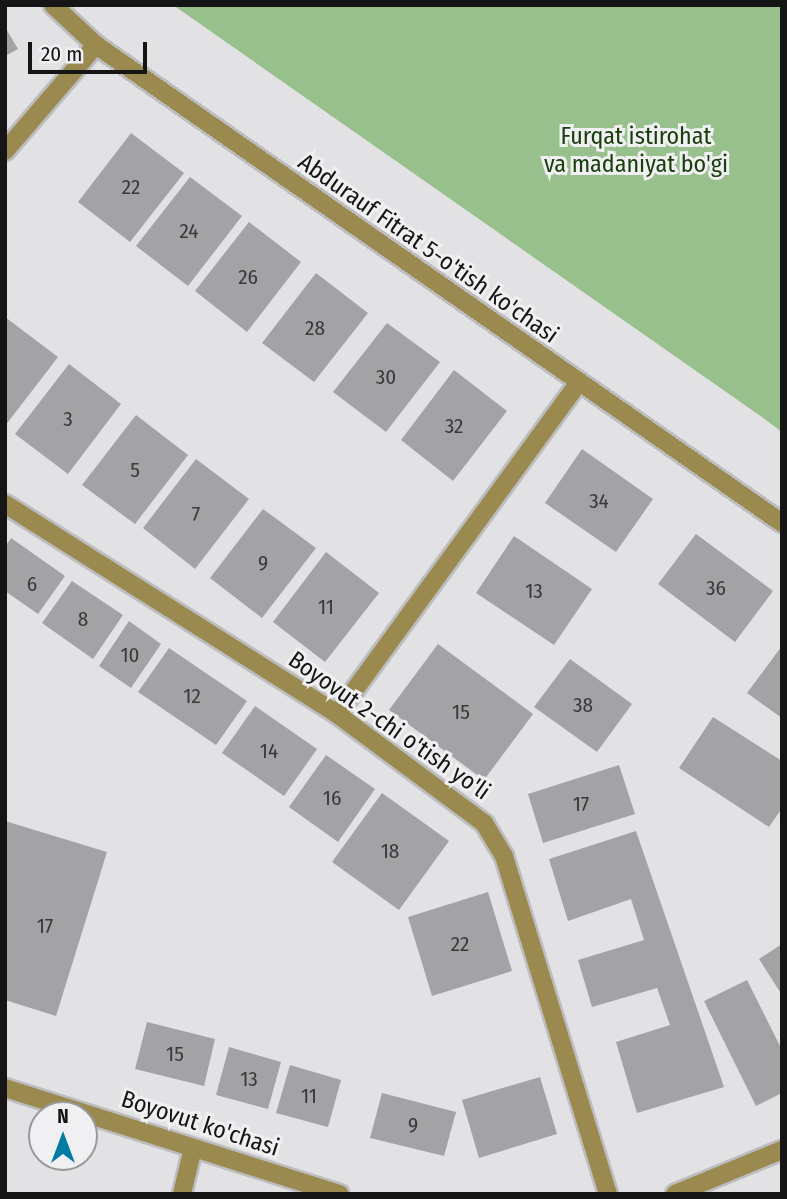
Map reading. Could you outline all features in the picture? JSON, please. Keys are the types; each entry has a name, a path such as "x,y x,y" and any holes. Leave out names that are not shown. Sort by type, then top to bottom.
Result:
{"street":[{"name":"Abdurauf Fitrat 5-o'tish ko'chasi","path":"53,5 96,45 782,523"},
{"path":"5,151 96,45"},
{"path":"337,714 578,383"},
{"name":"Boyovut 2-chi o'tish yo'li","path":"5,505 337,714 484,823 504,856 608,1194"},
{"name":"Boyovut ko'chasi","path":"5,1088 340,1194"},
{"path":"182,1194 193,1148"},
{"path":"675,1194 782,1150"}],"green space":[{"name":"Furqat istirohat va madaniyat bo'gi","path":"173,5 782,5 782,432 766,420"}],"building":[{"path":"5,27 18,49 5,56"},
{"path":"131,133 184,173 130,242 78,202"},
{"path":"190,177 242,216 188,286 136,246"},
{"path":"249,222 301,262 247,332 195,291"},
{"path":"316,273 368,313 314,382 262,343"},
{"path":"5,317 58,357 5,426"},
{"path":"387,323 440,362 386,432 333,392"},
{"path":"69,364 121,404 68,474 15,434"},
{"path":"454,370 507,411 453,481 401,440"},
{"path":"136,415 188,455 135,524 82,485"},
{"path":"582,449 653,499 616,552 545,503"},
{"path":"196,459 249,499 195,569 143,528"},
{"path":"263,509 316,548 262,618 210,578"},
{"path":"696,534 773,591 735,642 658,584"},
{"path":"514,536 592,589 554,645 476,593"},
{"path":"11,538 65,576 38,614 5,591 5,547"},
{"path":"326,552 379,593 325,662 273,622"},
{"path":"72,581 123,615 93,659 42,623"},
{"path":"129,621 161,644 131,688 99,666"},
{"path":"438,644 533,714 484,780 389,710"},
{"path":"782,646 782,718 747,693"},
{"path":"169,648 247,701 216,745 138,692"},
{"path":"570,659 632,704 597,752 534,707"},
{"path":"255,706 317,749 284,796 222,753"},
{"path":"713,717 782,761 782,808 769,827 679,768"},
{"path":"326,755 375,789 338,842 289,807"},
{"path":"619,765 635,814 543,843 528,794"},
{"path":"382,793 449,841 399,910 332,862"},
{"path":"5,821 107,852 56,1016 5,1000"},
{"path":"636,831 724,1087 637,1113 616,1042 670,1025 657,988 592,1007 578,960 644,940 631,899 568,921 549,859"},
{"path":"488,892 512,971 432,996 408,917"},
{"path":"782,944 782,995 759,959"},
{"path":"747,980 782,1050 782,1093 756,1106 704,1001"},
{"path":"147,1022 215,1039 204,1086 135,1069"},
{"path":"229,1047 281,1062 268,1109 216,1095"},
{"path":"290,1065 341,1080 328,1127 276,1113"},
{"path":"540,1077 557,1134 479,1158 462,1100"},
{"path":"382,1093 456,1112 444,1156 370,1138"}]}
